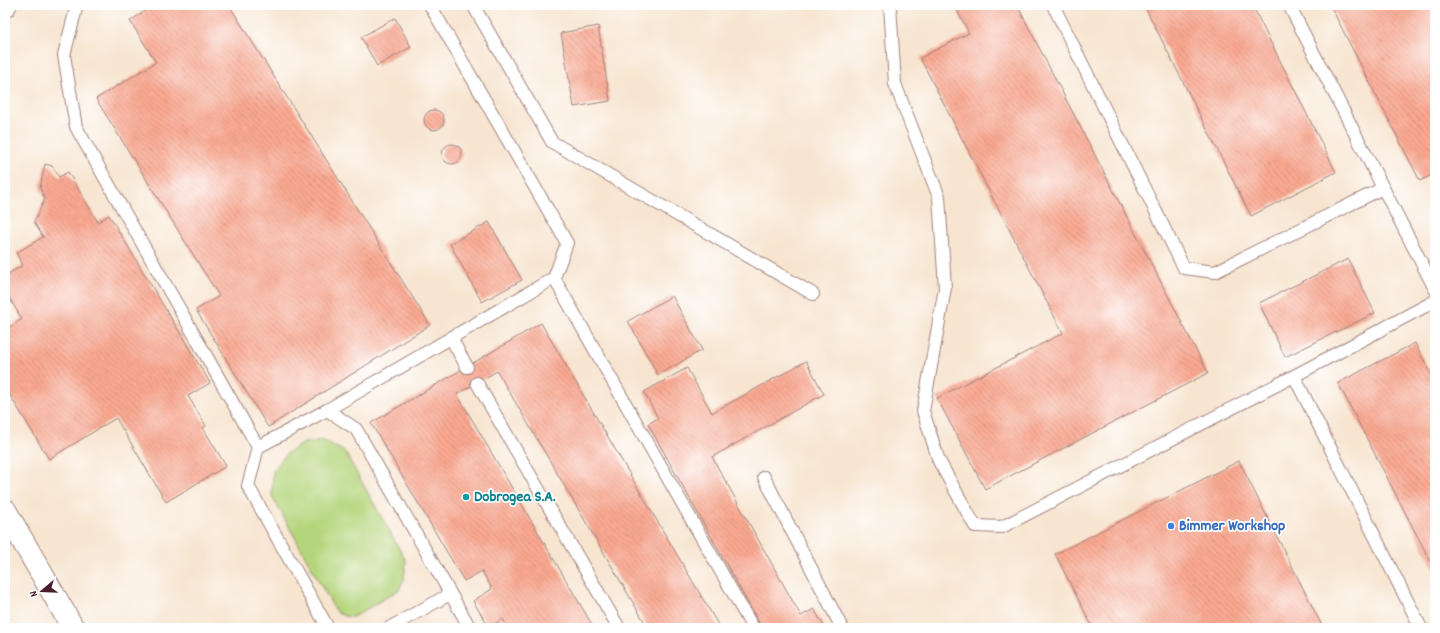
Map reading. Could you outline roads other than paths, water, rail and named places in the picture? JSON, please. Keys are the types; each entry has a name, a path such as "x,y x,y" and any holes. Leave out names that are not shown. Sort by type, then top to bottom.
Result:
{"street":[{"path":"5,510 73,628"}],"lane":[{"path":"77,5 64,55 76,127 258,447 248,486 328,628"},
{"path":"258,447 327,410 554,278 567,243 430,5"},
{"path":"473,5 552,142 813,294"},
{"path":"890,5 895,84 939,196 945,288 923,411 939,461 975,526 1002,527 1294,376 1435,301"},
{"path":"1053,5 1184,268 1216,272 1383,188"},
{"path":"1289,5 1435,289"},
{"path":"554,278 753,628"},
{"path":"451,338 467,367"},
{"path":"1294,376 1421,628"},
{"path":"476,383 619,628"},
{"path":"327,410 356,429 470,628"},
{"path":"764,477 842,628"},
{"path":"390,628 450,594"}],"place":[{"name":"Dobrogea S.A.","path":"466,497"},
{"name":"Bimmer Workshop","path":"1171,526"}]}
